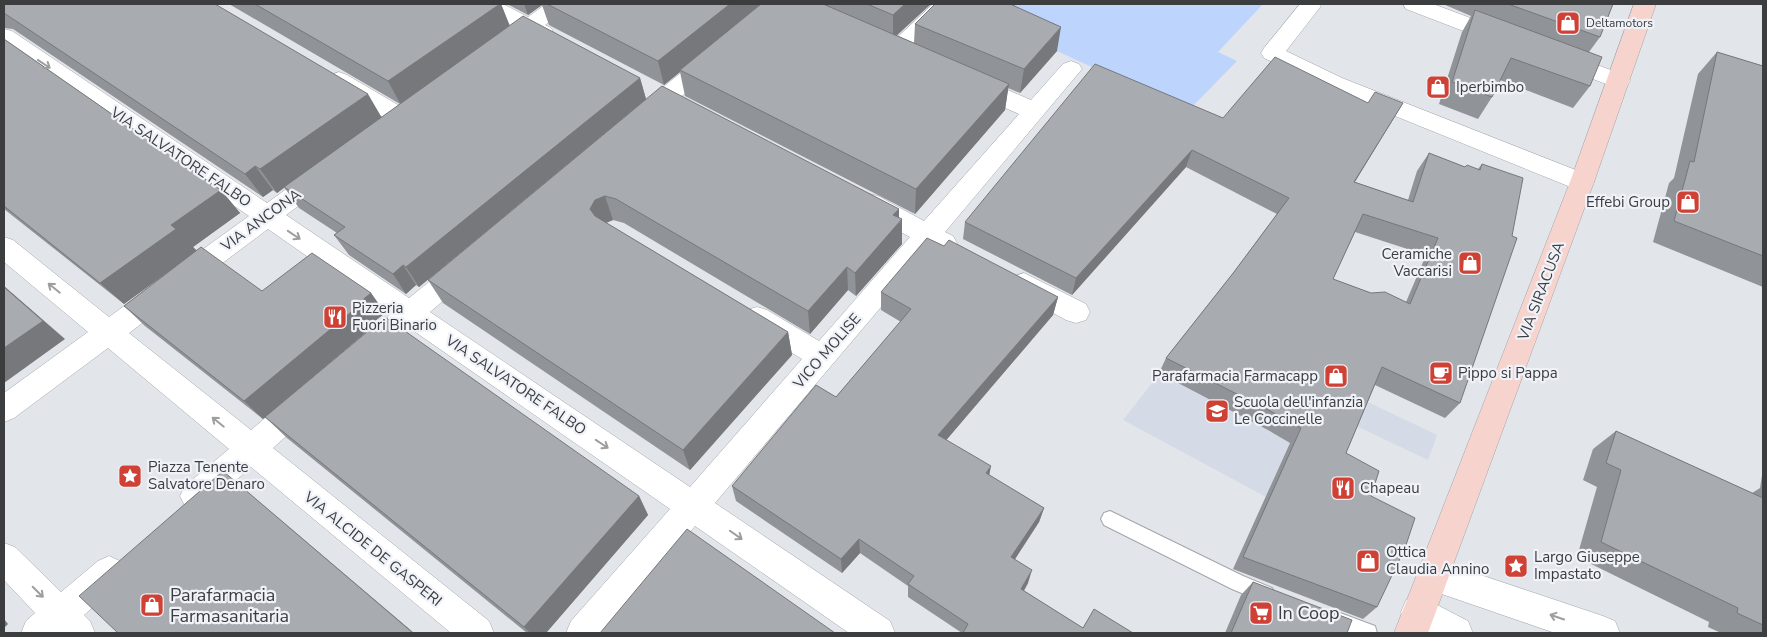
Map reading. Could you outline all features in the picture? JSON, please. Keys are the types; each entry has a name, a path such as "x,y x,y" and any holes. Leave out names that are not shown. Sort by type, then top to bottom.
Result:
{"main road":[{"name":"VIA SIRACUSA","path":"1414,623 1582,182 1645,4"}],"street":[{"path":"487,4 563,44"},
{"path":"490,55 560,4"},
{"path":"896,51 946,4"},
{"path":"1414,4 1518,43"},
{"path":"1310,6 1272,53 1334,83 1582,182"},
{"name":"VIA SALVATORE FALBO","path":"4,36 878,633"},
{"path":"628,129 726,47"},
{"path":"1546,54 1619,81"},
{"path":"319,69 402,118"},
{"name":"VICO MOLISE","path":"583,633 1071,69"},
{"path":"956,78 1034,111"},
{"name":"VIA ANCONA","path":"4,409 101,326 134,315 338,164"},
{"path":"849,193 963,252"},
{"path":"4,247 101,326"},
{"path":"379,339 485,250"},
{"path":"1006,275 1076,312"},
{"path":"738,307 822,357"},
{"name":"VIA ALCIDE DE GASPERI","path":"101,326 476,633"},
{"path":"177,512 260,457 274,428 319,390"},
{"path":"4,558 63,628 133,551"},
{"path":"1433,574 1603,633"},
{"path":"1414,623 1456,633"}],"lane":[{"path":"1110,519 1238,583 1284,601"},
{"path":"1312,612 1368,633"}],"shaded area":[{"path":"1016,4 1263,4 1218,52 1237,61 1188,111 1011,30 990,25"},
{"name":"Scuola dell'infanzia Le Coccinelle","path":"1200,322 1437,435 1428,460 1352,424 1291,441 1266,497 1123,420"}],"building":[{"path":"4,4 215,4 368,94 260,169 255,166 245,174 4,13"},
{"path":"255,4 500,4 388,81"},
{"path":"547,4 730,4 658,61"},
{"path":"761,4 823,4 1009,84 916,189 680,70"},
{"path":"867,4 905,4 893,15"},
{"path":"935,4 1010,4 1061,27 1024,69 915,24"},
{"path":"1508,4 1613,4 1600,37"},
{"path":"1475,10 1602,57 1590,86 1511,58 1492,97 1452,82"},
{"path":"523,16 640,78 406,267 403,265 393,274 334,235 345,227 284,187"},
{"path":"4,39 221,190 171,225 176,229 100,283 4,206"},
{"path":"1717,52 1763,66 1763,256 1674,221 1690,161 1694,162"},
{"path":"1275,57 1368,103 1375,92 1403,103 1354,182 1413,202 1429,153 1465,167 1467,165 1480,170 1482,164 1523,178 1512,236 1517,238 1460,403 1382,367 1346,453 1379,471 1371,496 1415,518 1405,548 1377,607 1243,557 1301,428 1166,358 1289,198 1192,150 1076,278 965,222 1095,64 1223,118","holes":["1363,214 1438,238 1410,304 1385,292 1371,293 1333,279"]},
{"path":"662,86 899,209 893,215 902,219 855,273 847,267 808,311 616,199 605,196 595,200 590,209 595,216 788,332 683,450 428,280"},
{"path":"927,238 944,246 949,240 1058,297 938,435 991,466 986,473 1044,508 1011,557 1032,570 1021,589 1083,628 1094,609 1133,633 963,633 968,624 908,584 914,576 859,539 841,559 732,486 816,385 836,397 911,309 881,292"},
{"path":"201,247 262,291 312,253 371,293 360,302 362,303 244,401 124,306"},
{"path":"4,287 43,321 4,348"},
{"path":"385,317 639,496 524,627 265,417"},
{"path":"1616,431 1763,498 1763,625 1737,613 1738,608 1601,542 1621,470 1606,463"},
{"path":"223,471 413,633 118,633 79,596"},
{"path":"687,529 835,633 600,633"},
{"path":"1253,582 1352,620 1347,633 1231,633"}],"place":[{"name":"Deltamotors","path":"1568,23"},
{"name":"Iperbimbo","path":"1438,87"},
{"name":"Effebi Group","path":"1688,202"},
{"name":"Ceramiche Vaccarisi","path":"1470,263"},
{"name":"Pizzeria Fuori Binario","path":"335,317"},
{"name":"Pippo si Pappa","path":"1441,373"},
{"name":"Parafarmacia Farmacapp","path":"1336,376"},
{"name":"Scuola dell'infanzia Le Coccinelle","path":"1217,411"},
{"name":"Piazza Tenente Salvatore Denaro","path":"130,476"},
{"name":"Chapeau","path":"1343,488"},
{"name":"Ottica Claudia Annino","path":"1368,561"},
{"name":"Largo Giuseppe Impastato","path":"1516,566"},
{"name":"Parafarmacia Farmasanitaria","path":"152,605"},
{"name":"In Coop","path":"1261,613"}]}
